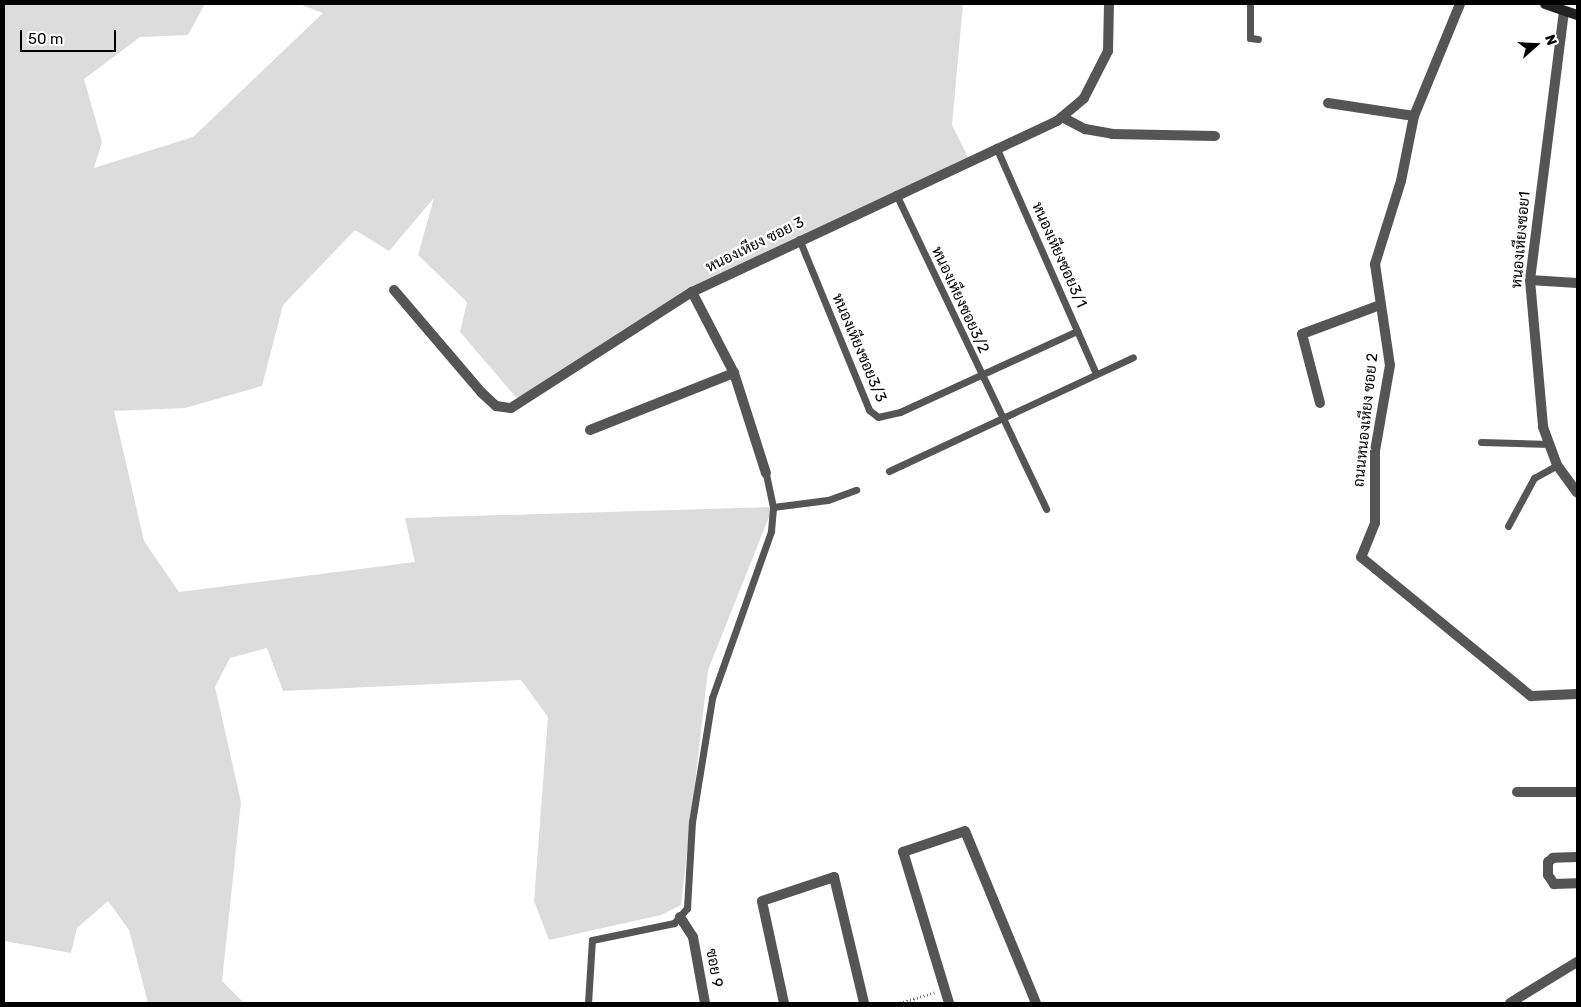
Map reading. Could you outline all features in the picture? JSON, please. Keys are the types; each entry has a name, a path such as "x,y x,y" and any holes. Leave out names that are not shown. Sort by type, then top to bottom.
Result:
{"main road":[{"path":"1545,4 1577,15"}],"street":[{"name":"หนองเหียง ซอย 3","path":"394,290 482,393 506,408 692,292 895,193 1062,117 1084,98 1108,51 1108,4"},
{"name":"ถนนหนองเหียง ซอย 2","path":"1460,4 1414,116 1401,182 1375,264 1390,365 1375,451 1375,523 1361,557 1531,696 1577,694"},
{"name":"หนองเหียงซอย1","path":"1564,11 1530,280 1543,426 1556,464 1577,493"},
{"path":"1328,103 1414,116"},
{"path":"1062,117 1085,129 1112,134 1215,136"},
{"path":"1530,280 1577,283"},
{"path":"692,292 734,373 766,473"},
{"path":"1320,404 1302,334 1380,305"},
{"path":"590,430 734,373"},
{"path":"1517,792 1577,792"},
{"path":"949,1003 943,989 903,852 965,831 1036,1003"},
{"path":"1577,857 1548,862 1548,875 1554,884 1577,882"},
{"path":"784,1003 762,901 834,877 864,1003"},
{"name":"ซอย 9","path":"680,917 693,938 705,1003"},
{"path":"1513,1002 1577,962"}],"lane":[{"path":"1250,4 1250,38 1258,40"},
{"name":"หนองเหียงซอย3/1","path":"996,147 1096,374"},
{"name":"หนองเหียงซอย3/2","path":"895,193 981,377 1046,509"},
{"name":"หนองเหียงซอย3/3","path":"799,239 874,416 900,412 981,377"},
{"path":"981,377 1077,331"},
{"path":"889,471 1133,357"},
{"path":"1481,442 1550,444"},
{"path":"1508,526 1534,478 1556,464"},
{"path":"588,1003 592,940 674,923 687,908 692,822 712,698 771,531 773,507 766,473"},
{"path":"773,507 828,500 856,490"}],"path":[{"path":"900,1003 943,989"}],"shaded area":[{"path":"4,4 205,4 188,35 140,37 84,79 102,142 94,168 193,137 323,13 299,4 963,4 952,125 969,159 682,299 520,402 460,332 467,302 418,255 434,198 389,251 355,230 283,305 262,386 185,408 114,411 144,541 179,592 415,562 405,518 773,507 708,670 681,905 661,915 549,940 534,901 548,717 521,680 283,691 267,648 230,658 215,687 241,802 222,981 244,1003 148,1003 129,930 108,901 77,928 71,953 4,941"}]}
